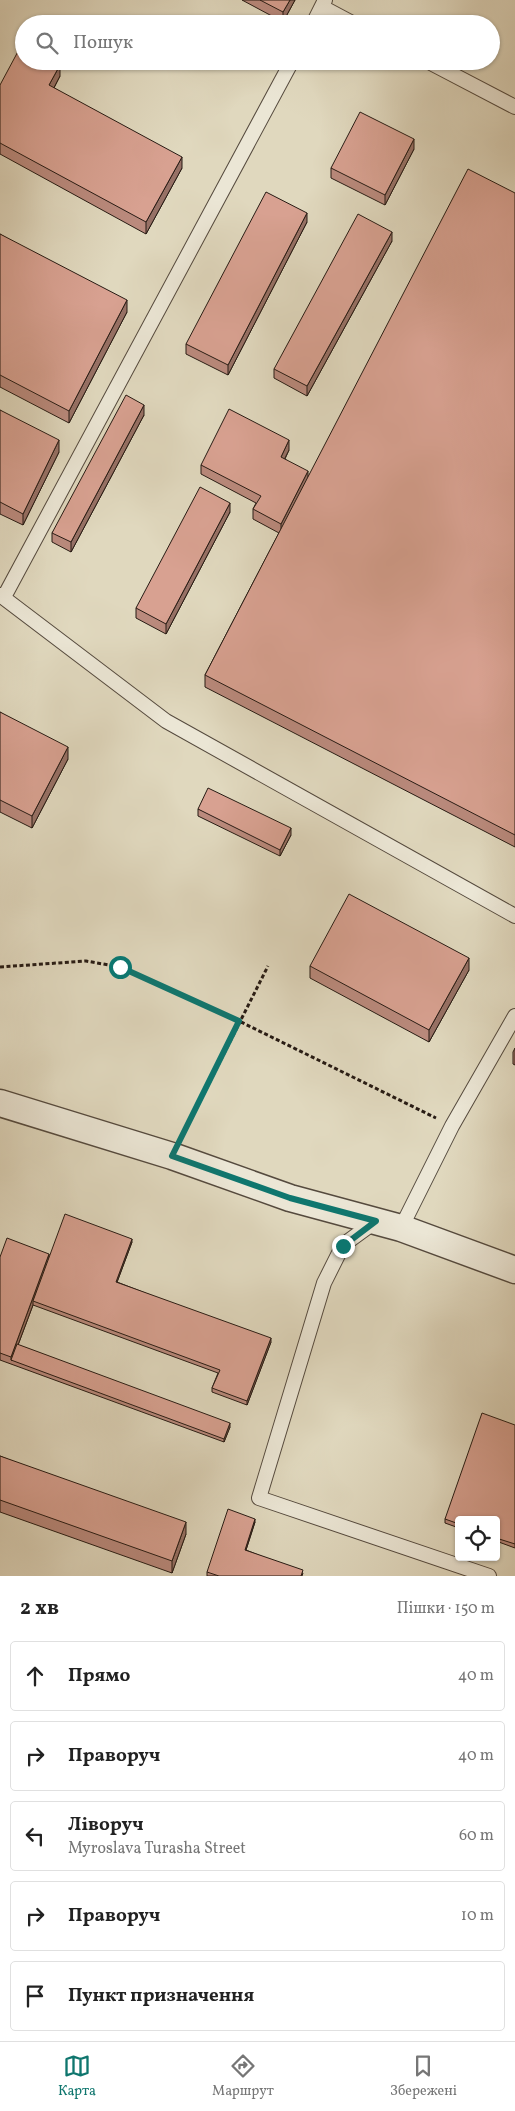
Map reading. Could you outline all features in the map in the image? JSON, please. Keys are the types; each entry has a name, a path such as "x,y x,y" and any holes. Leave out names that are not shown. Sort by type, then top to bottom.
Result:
{"street":[{"path":"0,1103 172,1156 290,1198 401,1228 515,1270"}],"lane":[{"path":"317,15 323,3 341,15"},
{"path":"287,70 2,596 166,721 515,916"},
{"path":"444,70 515,107"},
{"path":"401,1228 452,1126 515,1016"},
{"path":"376,1221 343,1246 324,1283 260,1498 488,1576"}],"path":[{"path":"0,967 86,961 120,967 239,1021 452,1126"},
{"path":"172,1156 268,966"}],"building":[{"path":"260,0 290,0 283,12"},
{"path":"15,57 15,70 57,70 49,85 182,157 146,222 0,143 0,85"},
{"path":"360,112 414,139 385,195 331,168"},
{"path":"468,169 515,193 515,835 205,675"},
{"path":"266,192 307,213 228,365 186,344"},
{"path":"358,214 392,232 307,386 274,369"},
{"path":"0,234 127,300 69,411 0,375"},
{"path":"126,395 144,405 71,542 52,533"},
{"path":"229,409 289,440 281,457 308,471 281,524 253,509 261,496 201,465"},
{"path":"0,410 59,440 23,514 0,502"},
{"path":"200,487 230,503 166,624 136,608"},
{"path":"0,712 68,747 32,816 0,800"},
{"path":"208,788 291,828 280,850 198,809"},
{"path":"349,894 469,958 429,1030 310,966"},
{"path":"65,1214 132,1239 116,1282 271,1338 247,1401 212,1388 220,1370 33,1301"},
{"path":"7,1238 49,1254 11,1357 0,1353 0,1257"},
{"path":"17,1344 230,1423 224,1439 11,1360"},
{"path":"482,1413 515,1425 515,1544 500,1539 500,1516 455,1516 455,1523 445,1519"},
{"path":"0,1456 186,1522 172,1561 0,1500"},
{"path":"228,1509 255,1519 245,1550 303,1570 301,1576 219,1576 207,1572"}],"route":[{"path":"120,967 239,1021 172,1156 290,1198 376,1221 343,1246"}]}
